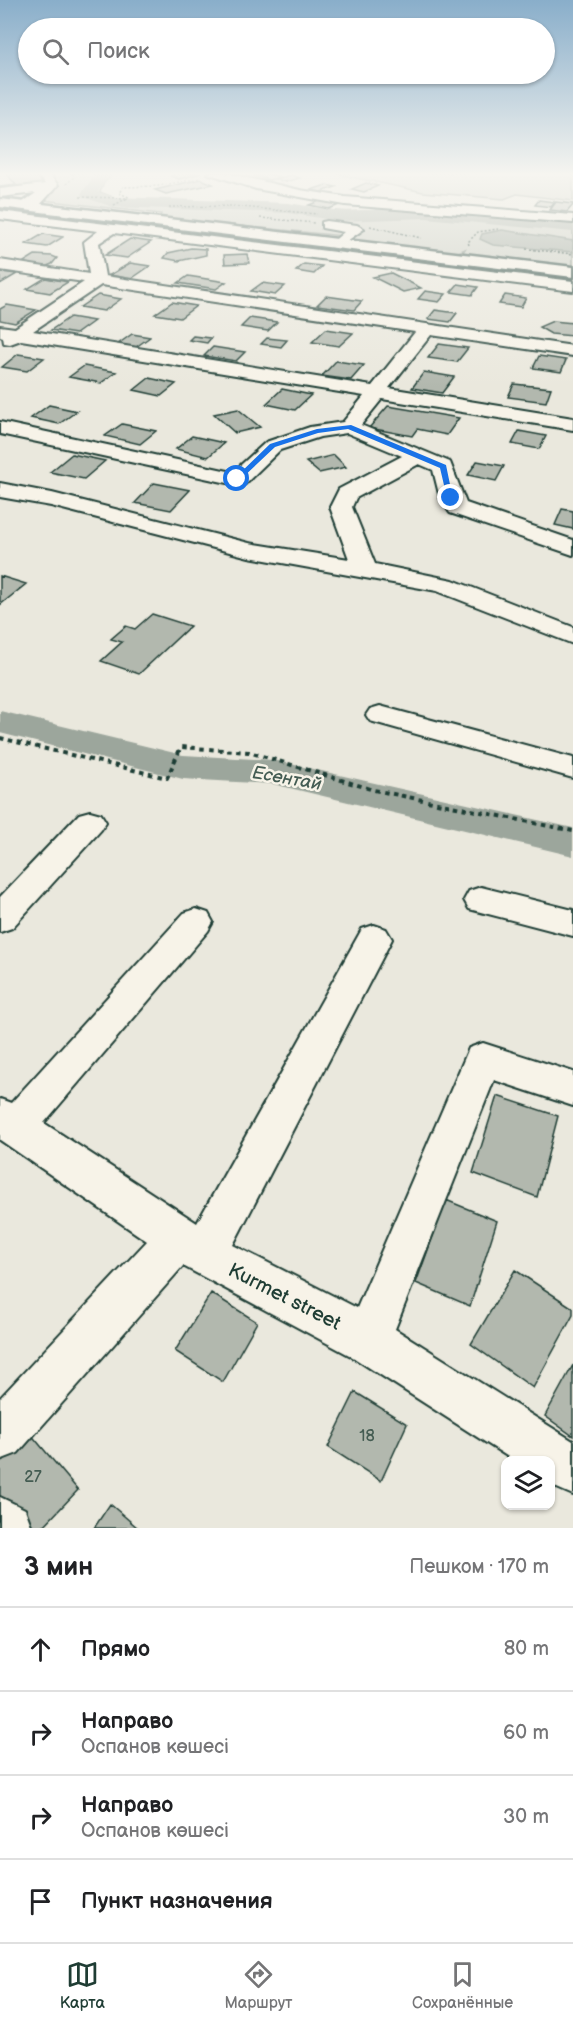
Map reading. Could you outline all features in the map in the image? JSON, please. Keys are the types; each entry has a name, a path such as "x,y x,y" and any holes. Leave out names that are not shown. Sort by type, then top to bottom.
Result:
{"main road":[{"path":"340,244 573,272"}],"street":[{"path":"91,244 98,280"},
{"path":"235,244 573,286"},
{"path":"0,264 573,351"},
{"path":"0,345 9,333 98,280"},
{"path":"349,427 427,329"},
{"path":"9,333 573,424"},
{"path":"0,428 237,479 273,446 317,431 349,427 443,466 451,498 458,508 573,548"},
{"path":"365,569 341,507 347,494 418,456"},
{"path":"0,490 249,550 444,585 573,636"},
{"path":"380,716 573,768"},
{"path":"0,919 90,822"},
{"path":"481,900 573,923"},
{"path":"8,1122 196,922"},
{"path":"0,1435 191,1246 374,939"},
{"path":"368,1339 483,1060 573,1089"},
{"name":"Kurmet street","path":"8,1122 191,1246 368,1339 573,1470"},
{"path":"0,1523 6,1528"}],"path":[{"path":"519,249 573,254"},
{"path":"0,738 167,778 181,747 249,752 374,790 573,831"}],"shaded area":[{"path":"253,244 318,244 573,275 573,284"},
{"path":"371,244 573,244 573,268 461,255 465,249 454,254"},
{"path":"573,244 573,252 493,245"}],"building":[{"path":"28,244 51,244 47,247"},
{"path":"122,244 148,244 127,258 105,255"},
{"path":"191,248 206,249 206,255 179,261 164,258 168,253"},
{"path":"247,254 249,263 225,264 224,255"},
{"path":"35,255 57,258 52,264 42,268 19,265"},
{"path":"130,263 150,266 131,279 110,275"},
{"path":"304,264 322,266 314,274 296,271"},
{"path":"0,272 17,274 0,284"},
{"path":"391,273 421,288 403,292 373,277"},
{"path":"188,276 226,282 216,289 178,283"},
{"path":"45,278 68,282 50,293 27,289"},
{"path":"262,283 285,286 275,295 251,291"},
{"path":"458,284 478,287 472,295 451,292"},
{"path":"425,291 446,294 439,302 418,299"},
{"path":"98,295 121,299 104,311 80,307"},
{"path":"505,295 526,298 521,307 499,304"},
{"path":"326,296 362,301 354,310 317,305"},
{"path":"172,302 196,306 180,318 155,314"},
{"path":"7,305 36,310 15,323 0,320 0,309"},
{"path":"435,310 457,313 450,322 428,319"},
{"path":"70,317 94,321 76,334 51,330"},
{"path":"250,318 277,322 268,331 241,327"},
{"path":"553,321 573,323 573,336 551,334 539,327"},
{"path":"326,329 353,333 339,346 312,342"},
{"path":"132,334 150,337 136,347 118,344"},
{"path":"193,336 211,338 207,343 189,340"},
{"path":"267,338 287,340 281,347 261,344"},
{"path":"439,344 468,348 457,362 428,358"},
{"path":"213,347 245,352 236,361 204,356"},
{"path":"18,354 44,358 27,371 2,367"},
{"path":"539,356 566,360 561,372 533,368"},
{"path":"336,361 364,365 351,380 322,376"},
{"path":"84,366 116,372 101,383 69,377"},
{"path":"424,372 454,377 442,393 412,388"},
{"path":"149,378 176,384 161,396 134,390"},
{"path":"514,384 551,388 546,402 508,397"},
{"path":"282,389 311,395 295,410 266,404"},
{"path":"49,405 77,411 59,424 31,418"},
{"path":"388,406 459,418 447,435 417,429 412,436 369,428"},
{"path":"238,409 260,427 235,433 214,414"},
{"path":"122,424 156,431 140,444 105,436"},
{"path":"519,431 546,436 539,449 512,444"},
{"path":"192,436 224,443 208,457 176,449"},
{"path":"72,454 105,461 84,479 50,472"},
{"path":"334,455 346,467 319,473 306,462"},
{"path":"477,461 504,466 496,481 468,475"},
{"path":"154,483 190,490 171,510 135,503"},
{"path":"562,509 573,511 573,529 555,525"},
{"path":"0,576 26,584 0,605"},
{"path":"152,614 190,626 139,674 101,661 122,642 111,639 126,626 135,629"},
{"path":"497,1096 558,1116 537,1197 473,1173"},
{"path":"446,1200 497,1221 470,1306 416,1283"},
{"path":"515,1270 573,1308 573,1315 533,1388 471,1344"},
{"path":"211,1293 257,1322 223,1382 175,1351"},
{"path":"573,1365 573,1436 545,1416"},
{"path":"355,1392 407,1424 381,1481 328,1447"},
{"path":"29,1432 78,1490 42,1528 25,1528 0,1496 0,1462"},
{"path":"110,1504 138,1528 94,1528"}],"waterway":[{"name":"Есентай","path":"0,722 183,767 273,772 573,842"}],"route":[{"path":"237,479 273,446 317,431 349,427 443,466 451,498"}]}
